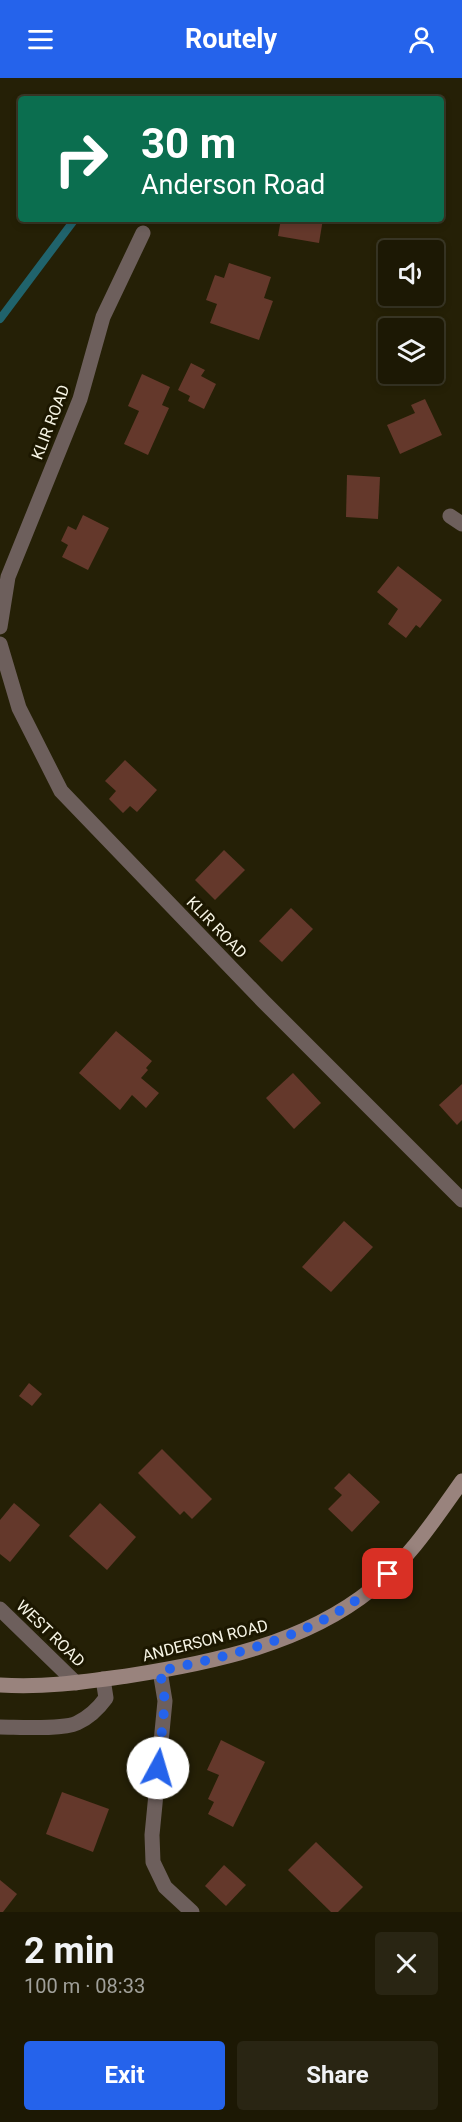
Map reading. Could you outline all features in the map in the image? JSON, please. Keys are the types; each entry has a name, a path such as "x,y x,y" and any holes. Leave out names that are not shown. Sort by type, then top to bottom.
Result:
{"street":[{"name":"KLIR ROAD","path":"0,627 8,577 80,399 103,317 143,233"},
{"name":"KLIR ROAD","path":"0,644 19,708 61,791 262,1001 462,1200"},
{"name":"ANDERSON ROAD","path":"0,1685 33,1688 104,1680 160,1671 276,1642 345,1608 373,1588 403,1559 462,1481"},
{"name":"WEST ROAD","path":"0,1609 76,1683"},
{"path":"160,1671 165,1701 152,1835 153,1862 165,1887 192,1912"},
{"path":"0,1727 75,1725 96,1712 106,1698 104,1680"}],"building":[{"path":"280,222 322,222 319,243 278,236"},
{"path":"229,263 271,277 264,298 273,301 259,340 210,323 217,304 206,300 215,275 224,278"},
{"path":"191,363 205,370 201,376 216,384 204,409 188,401 190,396 178,390"},
{"path":"142,374 170,387 162,405 169,408 148,455 124,444 139,411 128,406"},
{"path":"425,399 442,435 400,454 387,425 415,413 411,405"},
{"path":"347,475 380,477 378,519 346,517"},
{"path":"83,515 109,528 88,570 62,557 68,545 61,541 68,526 76,530"},
{"path":"398,566 442,600 420,628 416,625 406,638 388,624 398,609 377,592"},
{"path":"125,760 157,790 137,812 130,806 123,813 109,799 116,791 105,781"},
{"path":"224,850 245,870 215,900 195,880"},
{"path":"291,908 313,929 282,962 259,941"},
{"path":"116,1031 152,1061 141,1078 159,1093 146,1108 132,1095 120,1110 79,1073"},
{"path":"293,1073 321,1103 294,1129 266,1098"},
{"path":"462,1084 462,1120 457,1125 439,1105"},
{"path":"344,1221 373,1247 331,1292 302,1267"},
{"path":"29,1383 42,1394 32,1406 19,1396"},
{"path":"162,1449 212,1499 192,1519 184,1511 180,1515 138,1473"},
{"path":"349,1473 380,1502 352,1532 328,1509 342,1495 334,1488"},
{"path":"14,1503 40,1525 10,1562 0,1554 0,1520"},
{"path":"100,1503 136,1537 107,1570 69,1536"},
{"path":"221,1740 265,1762 233,1827 208,1814 214,1802 208,1799 219,1775 207,1770"},
{"path":"62,1792 109,1809 93,1852 46,1834"},
{"path":"316,1842 363,1887 338,1912 331,1912 288,1870"},
{"path":"224,1865 246,1885 226,1906 205,1886"},
{"path":"0,1880 17,1894 3,1912 0,1912"}],"waterway":[{"path":"0,319 73,222"}],"route":[{"path":"158,1768 165,1701 160,1671 276,1642 345,1608 388,1574"}]}
